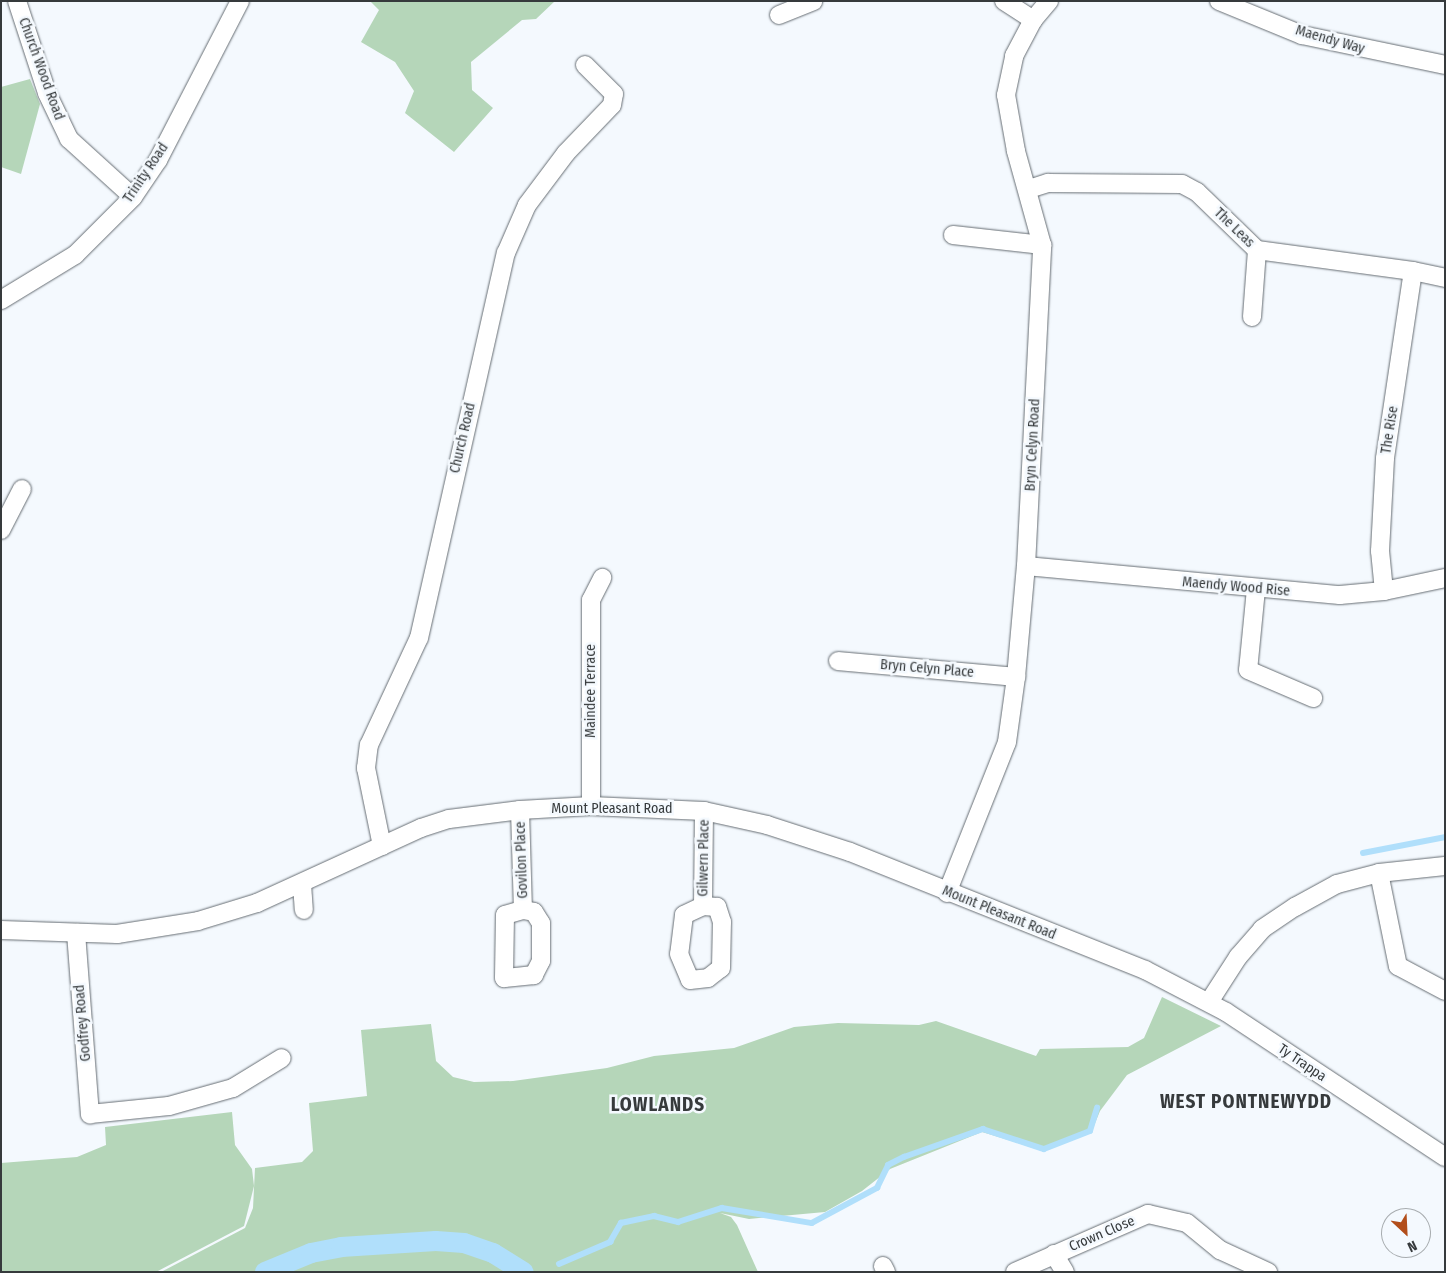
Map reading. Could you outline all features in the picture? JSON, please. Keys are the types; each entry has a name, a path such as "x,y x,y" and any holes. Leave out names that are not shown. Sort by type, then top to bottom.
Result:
{"street":[{"name":"Church Wood Road","path":"17,1 48,93 69,139 133,197"},
{"name":"Trinity Road","path":"1,300 75,255 133,197 158,160 240,1"},
{"path":"779,15 813,1"},
{"path":"1004,1 1033,20"},
{"name":"Bryn Celyn Road","path":"947,893 1007,742 1016,677 1026,566 1042,246 1029,189 1016,151 1006,95 1014,56 1033,20 1049,1"},
{"name":"Maendy Way","path":"1222,2 1286,26 1302,35 1445,65"},
{"name":"Church Road","path":"382,846 366,768 369,745 419,638 506,253 527,206 566,153 612,105 614,94 585,65"},
{"name":"The Leas","path":"1029,189 1048,183 1182,184 1197,192 1257,250 1413,271 1445,278"},
{"path":"953,235 1042,246"},
{"path":"1252,317 1257,250"},
{"name":"The Rise","path":"1384,591 1380,551 1385,458 1413,271"},
{"path":"1,530 22,489"},
{"name":"Maendy Wood Rise","path":"1026,566 1256,589 1340,595 1384,591 1445,578"},
{"name":"Maindee Terrace","path":"591,806 591,600 602,578"},
{"path":"1256,589 1248,670 1313,698"},
{"name":"Bryn Celyn Place","path":"838,661 1016,677"},
{"name":"Mount Pleasant Road","path":"1,930 117,934 198,921 302,884 420,828 449,819 520,810 591,806 704,811 767,826 850,852 947,893 1145,970 1209,1002"},
{"name":"Govilon Place","path":"520,810 523,910"},
{"name":"Gilwern Place","path":"703,906 704,811"},
{"path":"1209,1002 1238,957 1262,928 1337,884 1379,873 1445,866"},
{"path":"1379,873 1398,966 1445,991"},
{"path":"302,884 304,910"},
{"name":"Godfrey Road","path":"76,933 90,1114 169,1106 224,1090 282,1058"},
{"name":"Ty Trappa","path":"1209,1002 1445,1157"},
{"name":"Crown Close","path":"1015,1272 1148,1214 1186,1224 1220,1250 1268,1272"},
{"path":"1054,1254 1064,1272"}],"green space":[{"path":"370,1 555,1 536,19 522,20 471,62 472,90 493,108 454,152 405,113 414,91 395,62 361,42 379,10"},
{"path":"30,79 40,104 21,174 1,167 1,87"},
{"path":"1162,997 1221,1026 1127,1075 1100,1111 1091,1133 1044,1151 982,1132 890,1169 862,1191 825,1212 749,1219 720,1213 731,1217 737,1225 758,1272 161,1272 245,1228 253,1208 255,1168 302,1162 313,1151 309,1103 367,1096 361,1030 431,1024 436,1061 453,1077 474,1082 513,1081 607,1068 654,1056 734,1048 794,1027 838,1023 919,1025 936,1021 1036,1056 1040,1049 1128,1047 1144,1038"},
{"path":"232,1112 235,1145 252,1169 254,1186 244,1226 156,1272 1,1272 1,1163 77,1157 106,1145 105,1127"}],"waterway":[{"path":"1363,853 1445,837"},
{"path":"559,1264 610,1242 621,1223 654,1216 678,1222 722,1208 812,1223 877,1188 888,1165 904,1157 983,1129 1044,1149 1090,1131 1097,1108"},
{"path":"265,1272 311,1253 341,1247 436,1241 464,1243 493,1253 523,1272"}],"district":[{"name":"WEST PONTNEWYDD","path":"1246,1102"},
{"name":"LOWLANDS","path":"658,1105"}]}
